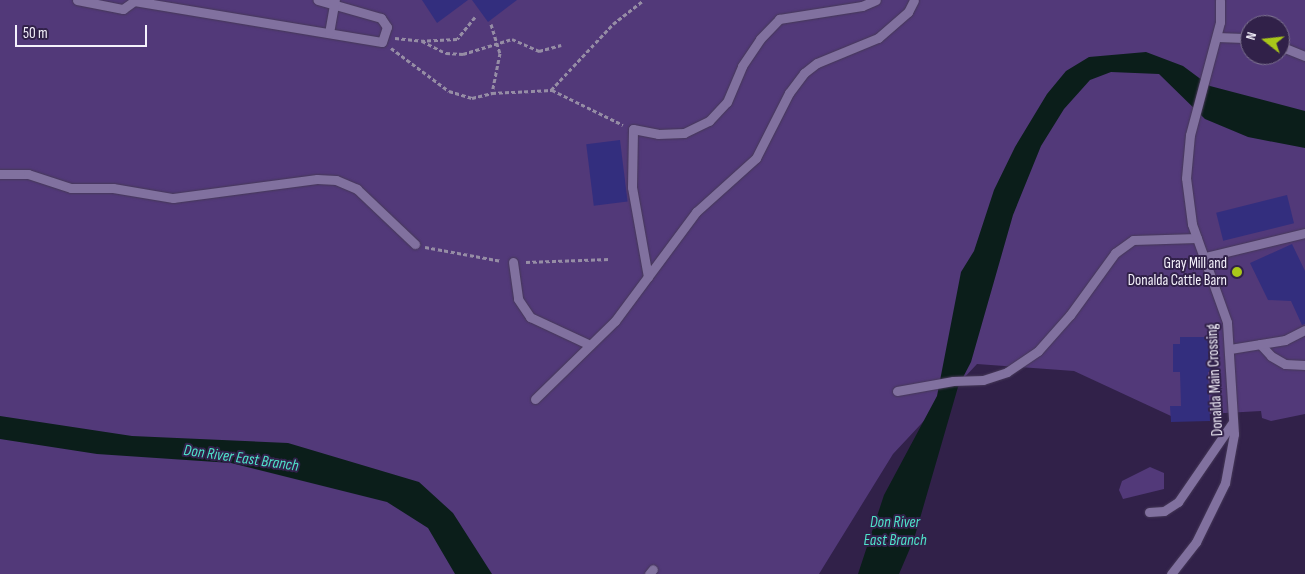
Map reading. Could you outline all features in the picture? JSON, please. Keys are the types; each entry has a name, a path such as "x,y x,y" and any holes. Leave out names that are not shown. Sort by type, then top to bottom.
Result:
{"lane":[{"path":"77,0 123,9 134,1 383,40 387,27 381,18 335,2 318,0"},
{"path":"648,277 632,187 633,129 658,134 684,133 709,122 727,102 742,66 760,39 779,19 862,6 876,0"},
{"path":"535,399 615,321 696,212 756,158 789,93 804,73 817,63 878,38 908,12 914,0"},
{"name":"Donalda Main Crossing","path":"1171,574 1196,542 1225,483 1233,422 1230,349 1222,303 1197,238 1187,186 1190,135 1217,37 1220,0"},
{"path":"329,33 335,2"},
{"path":"1217,37 1240,38"},
{"path":"1290,50 1305,56"},
{"path":"0,174 28,174 72,188 113,188 173,198 317,179 336,180 357,189 415,244"},
{"path":"1205,257 1305,233"},
{"path":"897,392 953,381 983,380 1007,372 1038,351 1070,315 1115,253 1133,240 1197,238"},
{"path":"513,262 511,274 518,299 530,318 590,345"},
{"path":"1230,349 1285,340 1305,330"},
{"path":"1260,344 1271,356 1285,364 1305,365"},
{"path":"1148,512 1164,511 1178,502 1233,422"}],"path":[{"path":"551,90 612,24 644,0"},
{"path":"383,40 422,41 457,39 475,17"},
{"path":"491,24 499,41 492,93"},
{"path":"422,41 446,53 463,54 499,41 512,39 539,51 561,46"},
{"path":"383,40 449,91 472,98 492,93 551,90 633,129"}],"shaded area":[{"path":"0,0 1305,0 1305,414 1271,421 1262,418 1261,411 1171,416 1074,371 977,364 893,454 819,574 0,574"},
{"path":"1150,467 1164,473 1164,489 1123,499 1119,490 1122,481"}],"water":[{"path":"1146,52 1183,66 1210,86 1305,111 1305,148 1248,137 1205,119 1159,74 1111,72 1090,80 1064,109 1041,146 1013,215 971,362 958,387 914,539 899,574 858,574 884,495 937,396 961,272 974,251 994,190 1015,147 1047,94 1066,71 1089,57"},
{"name":"Don River East Branch","path":"0,416 132,436 288,443 419,482 453,513 492,574 455,574 428,528 387,502 231,463 97,454 0,439"}],"building":[{"path":"422,0 468,0 437,23"},
{"path":"472,0 517,0 488,22"},
{"path":"620,140 628,202 594,206 586,144"},
{"path":"1287,195 1294,223 1223,241 1216,213"},
{"path":"1292,244 1305,271 1305,324 1302,325 1291,301 1268,300 1250,263"},
{"path":"1180,337 1214,337 1215,372 1208,372 1210,421 1171,422 1170,406 1181,406 1180,372 1173,372 1173,344 1180,344"}],"place":[{"name":"Gray Mill and Donalda Cattle Barn","path":"1237,272"}]}
